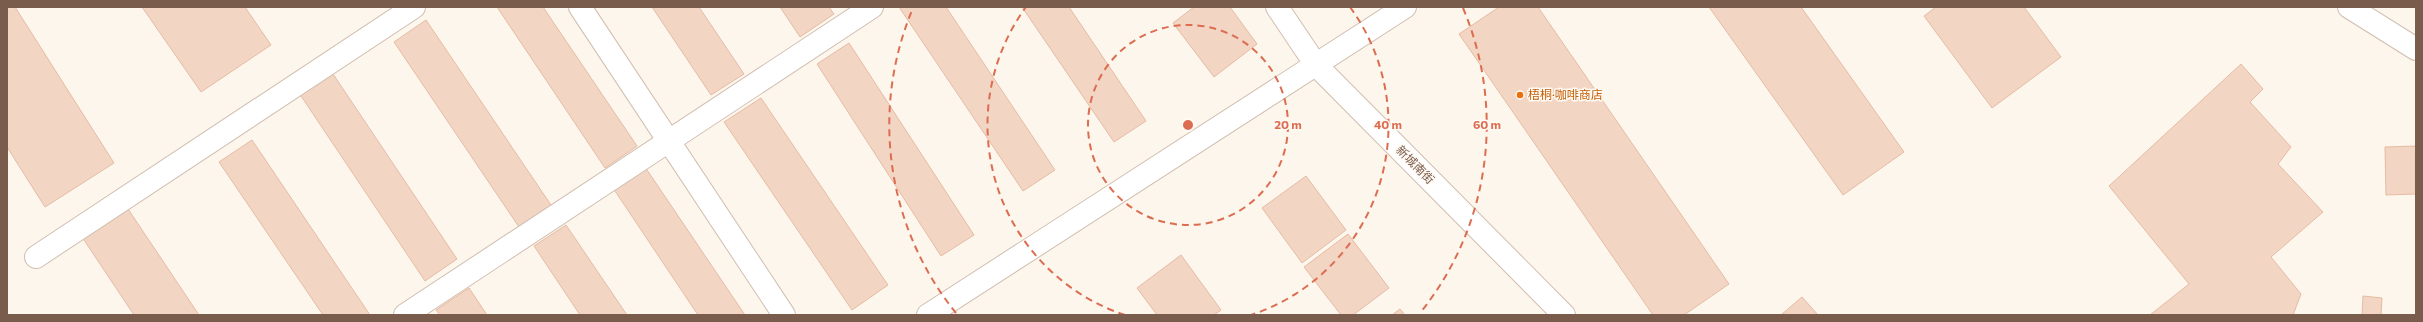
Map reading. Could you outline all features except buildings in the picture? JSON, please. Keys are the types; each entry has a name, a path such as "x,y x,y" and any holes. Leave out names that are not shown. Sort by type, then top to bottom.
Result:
{"street":[{"path":"36,257 414,7"},
{"path":"580,7 784,315"},
{"path":"404,315 872,7"},
{"name":"新城南街","path":"1277,7 1316,65 1564,315"},
{"path":"928,315 1405,7"},
{"path":"2349,7 2416,49"}],"place":[{"name":"梧桐·咖啡商店","path":"1520,95"}]}
